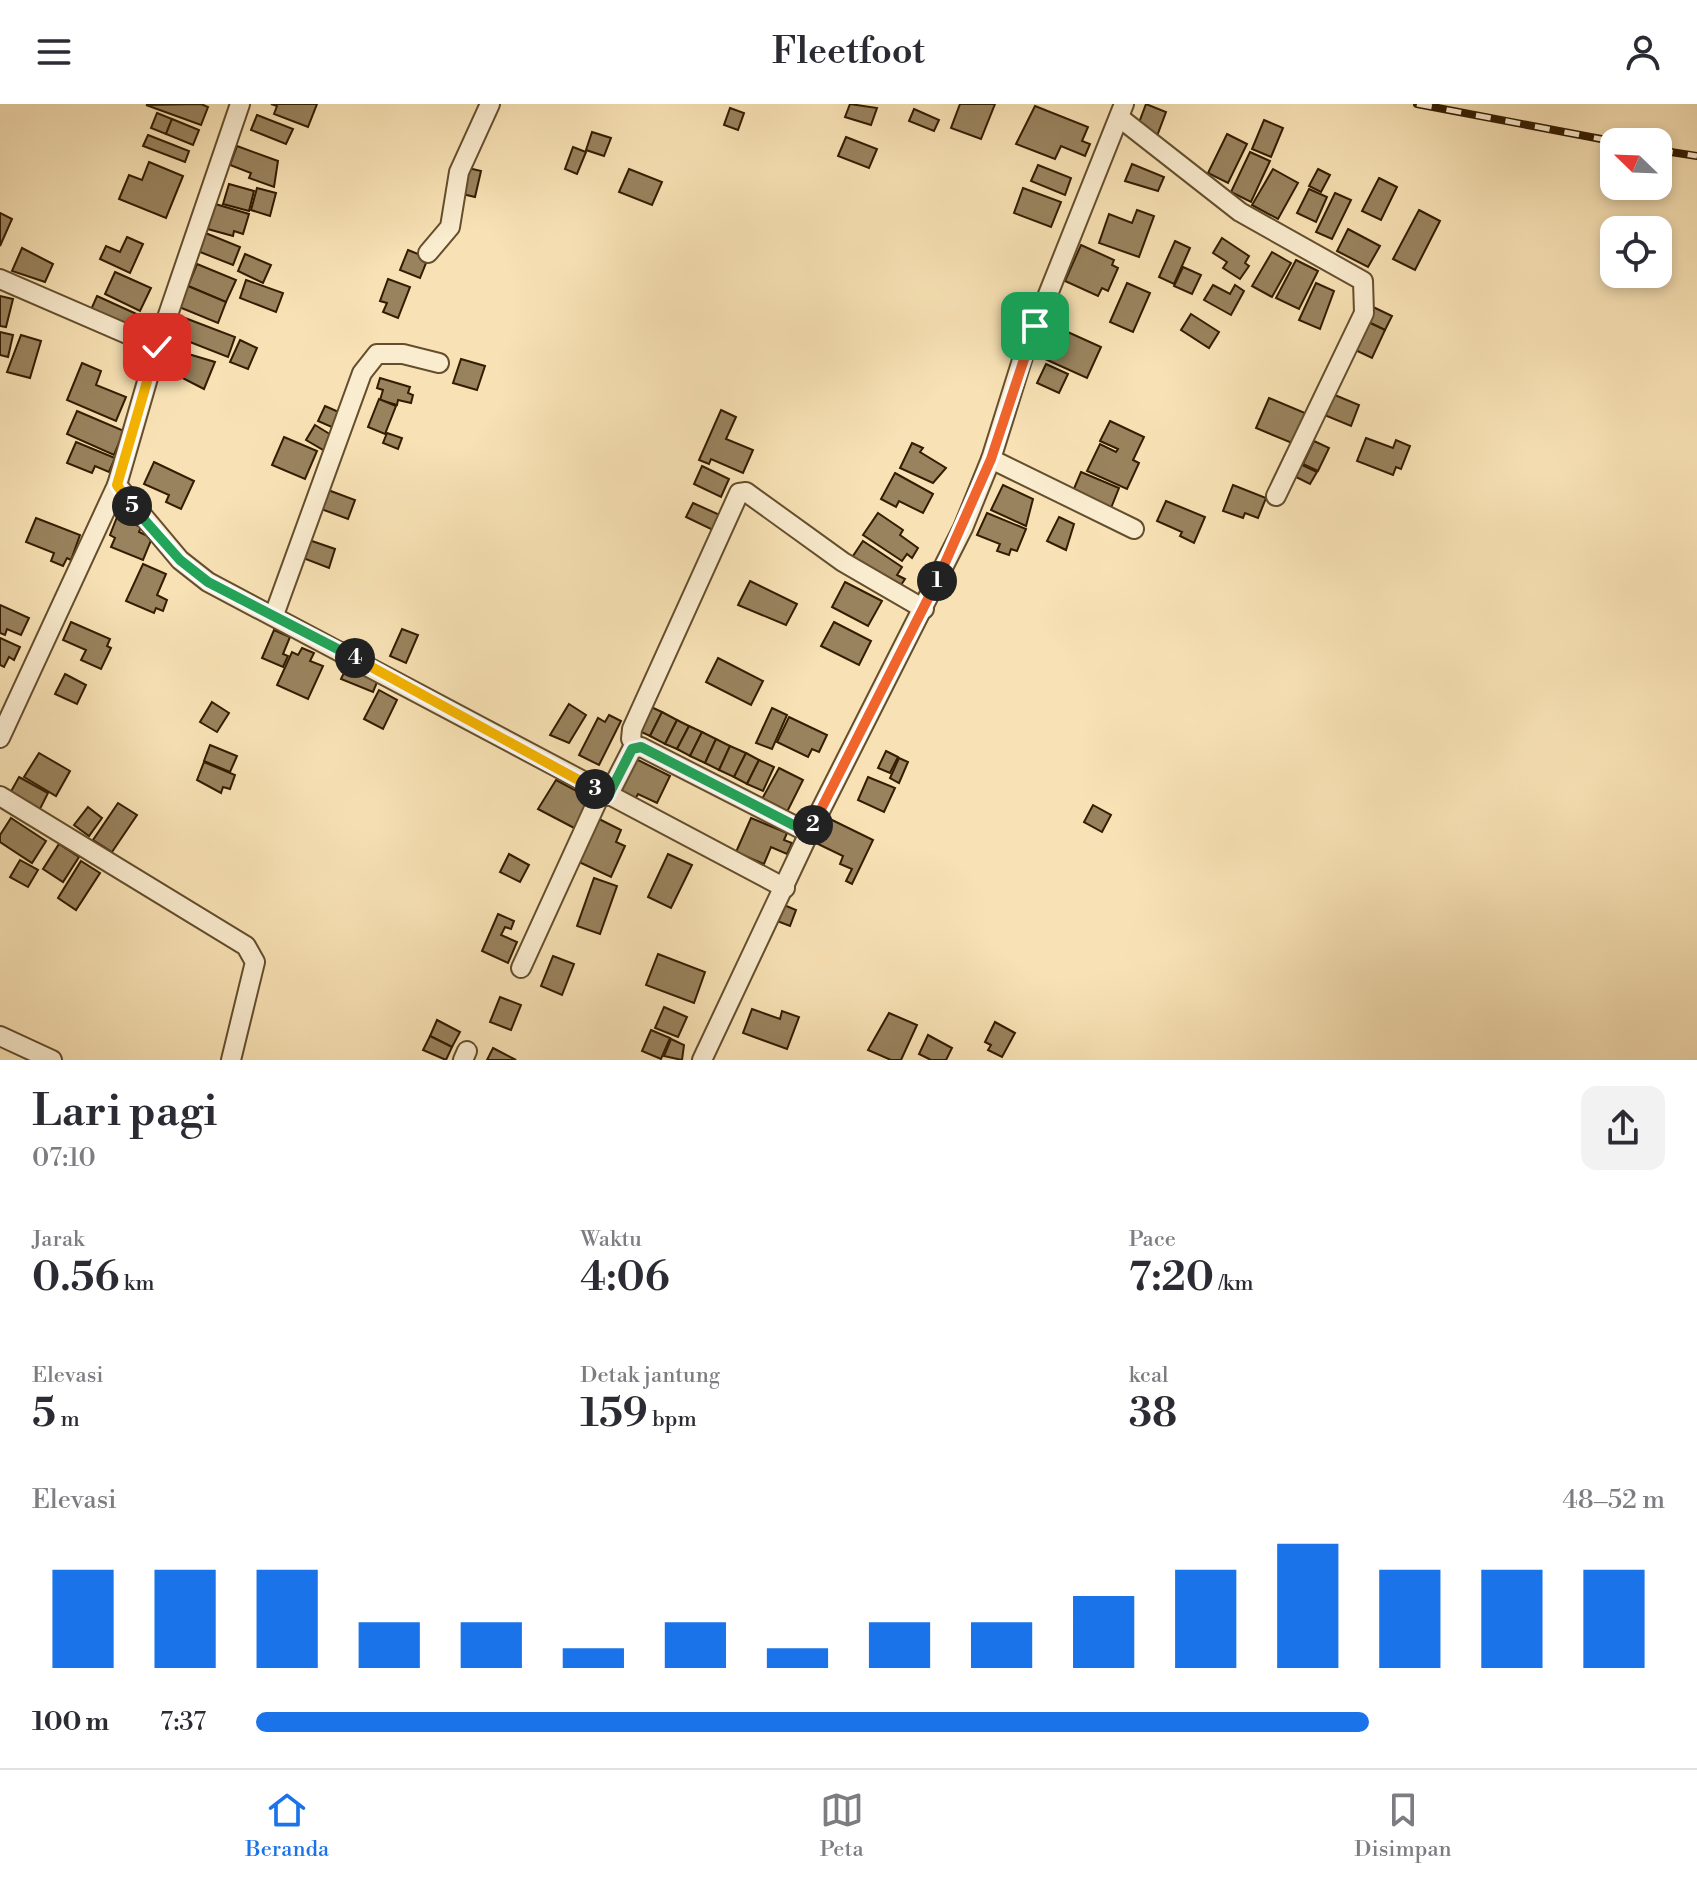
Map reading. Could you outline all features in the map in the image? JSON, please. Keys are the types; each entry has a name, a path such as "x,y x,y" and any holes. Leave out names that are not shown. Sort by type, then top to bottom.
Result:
{"street":[{"path":"0,738 117,485 157,347 240,104"},
{"path":"428,253 450,227 459,172 490,104"},
{"path":"702,1060 809,833 924,609 991,459 1023,357 1122,111 1240,212 1363,281 1364,313 1276,496"},
{"path":"0,279 157,347"},
{"path":"274,615 362,373 377,354 403,354 439,363"},
{"path":"991,459 1134,529"},
{"path":"117,485 193,572 785,888"},
{"path":"809,833 636,747 631,739 632,729 739,493 746,492 843,562 924,609"},
{"path":"521,968 605,794 636,747"},
{"path":"0,796 246,946 255,962 231,1060"},
{"path":"0,1036 52,1060"}],"building":[{"path":"201,104 208,107 201,125 146,105"},
{"path":"271,104 317,104 308,127 274,114 277,106"},
{"path":"850,104 877,108 871,125 845,117"},
{"path":"960,104 995,104 981,139 951,128"},
{"path":"1146,104 1166,112 1157,136 1137,128"},
{"path":"1035,106 1088,127 1082,141 1090,144 1085,156 1061,146 1055,159 1016,144"},
{"path":"730,108 744,113 738,130 724,125"},
{"path":"914,109 939,120 934,131 909,121"},
{"path":"157,113 172,119 166,134 151,128"},
{"path":"257,115 293,129 286,144 251,130"},
{"path":"172,119 199,130 193,145 166,134"},
{"path":"1264,120 1283,128 1271,157 1252,149"},
{"path":"592,132 611,138 604,156 586,150"},
{"path":"1227,134 1247,144 1228,183 1208,173"},
{"path":"148,135 189,151 185,162 143,146"},
{"path":"846,137 877,149 869,168 838,156"},
{"path":"237,146 278,161 274,187 249,178 251,173 230,165"},
{"path":"573,147 586,152 577,174 565,169"},
{"path":"1250,152 1270,161 1251,202 1231,192"},
{"path":"149,162 183,176 166,218 119,199 129,175 142,180"},
{"path":"1132,164 1164,177 1158,191 1125,181"},
{"path":"1038,165 1071,178 1065,195 1031,181"},
{"path":"464,167 481,171 475,197 458,193"},
{"path":"629,169 662,182 652,205 619,192"},
{"path":"1273,169 1298,183 1278,219 1252,205"},
{"path":"1318,169 1330,175 1321,192 1309,186"},
{"path":"1379,178 1397,187 1381,220 1362,211"},
{"path":"229,184 254,191 249,211 223,204"},
{"path":"257,188 276,193 270,216 251,210"},
{"path":"1023,188 1061,202 1051,227 1014,213"},
{"path":"1309,189 1327,197 1316,222 1297,213"},
{"path":"1335,193 1351,200 1332,239 1316,232"},
{"path":"212,203 249,214 243,234 234,231 233,236 204,228"},
{"path":"1137,210 1154,216 1139,257 1099,243 1109,214 1132,223"},
{"path":"1419,210 1440,221 1415,270 1393,259"},
{"path":"0,213 12,219 0,246"},
{"path":"1348,229 1380,246 1368,267 1337,251"},
{"path":"203,232 240,247 233,265 195,250"},
{"path":"127,237 143,244 130,273 100,259 106,246 120,252"},
{"path":"1222,238 1249,256 1245,263 1249,266 1240,279 1223,268 1227,262 1213,253"},
{"path":"1175,241 1190,248 1174,284 1159,277"},
{"path":"1081,245 1114,260 1112,265 1118,268 1108,291 1102,288 1098,296 1065,281"},
{"path":"22,248 53,264 45,282 12,271"},
{"path":"408,250 428,258 420,278 400,270"},
{"path":"1272,252 1291,263 1272,297 1252,286"},
{"path":"245,254 271,265 263,283 238,271"},
{"path":"1296,260 1318,271 1299,309 1276,298"},
{"path":"197,264 236,280 226,302 188,286"},
{"path":"1183,267 1201,275 1192,294 1174,286"},
{"path":"115,272 151,288 140,311 105,294"},
{"path":"388,279 410,287 398,318 383,312 387,303 380,301"},
{"path":"246,280 283,293 276,312 240,298"},
{"path":"1127,283 1150,293 1133,332 1110,322"},
{"path":"1316,283 1334,291 1320,329 1299,320"},
{"path":"1213,285 1230,294 1235,285 1244,291 1231,315 1204,300"},
{"path":"188,286 226,302 218,323 179,307"},
{"path":"0,296 13,299 6,327 0,326"},
{"path":"97,296 141,316 135,329 90,312"},
{"path":"1371,306 1392,316 1385,330 1364,320"},
{"path":"1191,314 1219,332 1209,348 1181,330"},
{"path":"185,318 235,337 228,357 177,337"},
{"path":"1364,320 1385,330 1372,358 1351,348"},
{"path":"1050,324 1101,347 1087,378 1036,355"},
{"path":"0,332 13,335 8,357 0,355"},
{"path":"21,335 41,341 30,378 7,372"},
{"path":"240,340 257,348 248,369 230,362"},
{"path":"175,350 215,362 204,389 167,370"},
{"path":"461,359 485,366 477,390 453,383"},
{"path":"82,363 101,371 96,385 126,397 116,421 67,400"},
{"path":"1046,364 1068,374 1059,393 1037,383"},
{"path":"380,378 410,387 408,393 413,395 411,403 398,400 397,405 380,400 383,390 377,388"},
{"path":"1330,393 1359,405 1351,426 1322,414"},
{"path":"1269,398 1305,413 1292,443 1256,428"},
{"path":"379,399 396,406 385,434 368,427"},
{"path":"325,406 341,413 334,428 318,421"},
{"path":"721,410 736,417 726,439 753,450 743,473 711,459 709,464 699,460"},
{"path":"77,411 124,431 114,455 67,434"},
{"path":"1110,421 1144,437 1133,460 1139,463 1127,489 1087,471 1100,444 1116,452 1118,449 1100,441"},
{"path":"315,425 333,436 325,451 306,440"},
{"path":"387,433 402,438 398,449 383,443"},
{"path":"284,437 317,451 305,479 272,465"},
{"path":"1366,438 1393,448 1396,440 1410,446 1401,469 1396,467 1393,475 1357,461"},
{"path":"1314,441 1329,448 1318,471 1303,464"},
{"path":"76,442 115,458 109,472 95,466 92,473 67,463"},
{"path":"912,443 923,448 920,452 946,468 933,483 900,468"},
{"path":"154,462 194,481 181,509 166,502 169,495 144,484"},
{"path":"1300,464 1317,472 1310,484 1294,476"},
{"path":"702,466 729,479 721,497 694,484"},
{"path":"1081,472 1119,488 1111,508 1073,491"},
{"path":"895,473 933,494 923,513 899,501 896,507 881,499"},
{"path":"1003,485 1033,499 1026,526 991,510"},
{"path":"1233,485 1266,498 1258,518 1245,513 1243,518 1223,511"},
{"path":"328,490 355,500 348,519 321,509"},
{"path":"1166,501 1205,517 1194,543 1180,536 1182,532 1157,521"},
{"path":"693,503 722,516 715,531 686,517"},
{"path":"878,513 903,530 900,535 918,548 912,558 907,554 902,561 863,535"},
{"path":"987,513 1026,529 1017,551 1011,549 1009,555 997,551 1000,544 977,535"},
{"path":"117,517 141,527 139,532 152,538 143,560 111,547 115,538 110,535"},
{"path":"1059,517 1074,524 1066,550 1047,541"},
{"path":"36,518 80,535 71,560 67,558 63,566 51,561 54,553 26,542"},
{"path":"309,540 335,549 329,568 303,558"},
{"path":"863,541 902,567 897,575 905,579 897,591 851,559"},
{"path":"143,564 166,574 157,595 167,600 163,611 156,608 154,613 126,601"},
{"path":"750,581 797,604 786,625 738,605"},
{"path":"845,582 882,601 868,626 832,607"},
{"path":"0,605 29,618 21,635 7,629 5,635 0,633"},
{"path":"71,622 110,639 107,646 111,648 101,669 81,660 86,650 63,640"},
{"path":"834,622 871,641 859,665 821,646"},
{"path":"402,629 418,635 406,663 390,656"},
{"path":"274,630 290,637 283,654 288,656 283,667 262,658"},
{"path":"0,638 20,647 14,660 9,657 4,667 0,665"},
{"path":"302,648 314,653 310,661 323,666 308,699 277,685 292,652 298,655"},
{"path":"718,658 763,681 751,705 706,682"},
{"path":"349,662 380,675 373,692 341,679"},
{"path":"65,674 86,685 77,704 55,694"},
{"path":"379,690 397,700 383,729 364,719"},
{"path":"212,702 229,713 217,732 200,722"},
{"path":"569,704 586,715 569,743 550,735"},
{"path":"649,706 662,712 650,736 637,730"},
{"path":"772,708 787,715 772,749 756,743"},
{"path":"662,712 677,720 665,744 650,736"},
{"path":"609,715 621,721 599,765 579,755 598,718 605,722"},
{"path":"789,717 827,735 819,752 812,749 808,757 777,742"},
{"path":"677,720 689,726 677,749 665,744"},
{"path":"689,726 702,732 690,756 677,749"},
{"path":"702,732 716,739 705,763 690,756"},
{"path":"716,739 730,746 719,770 705,763"},
{"path":"210,745 237,756 230,772 204,761"},
{"path":"730,746 746,753 734,777 719,770"},
{"path":"886,751 898,757 890,773 878,768"},
{"path":"39,753 70,771 56,796 24,777"},
{"path":"746,753 759,760 747,784 734,777"},
{"path":"634,758 670,776 657,803 638,794 633,803 616,794"},
{"path":"899,758 908,762 899,783 890,778"},
{"path":"759,760 774,767 763,791 747,784"},
{"path":"204,762 235,775 230,789 223,787 221,793 197,780"},
{"path":"779,768 803,780 787,812 762,799"},
{"path":"19,777 48,793 39,811 9,795"},
{"path":"868,777 895,788 884,812 858,800"},
{"path":"556,780 590,798 578,830 538,809"},
{"path":"118,803 137,815 112,852 93,840"},
{"path":"1093,805 1111,815 1102,832 1084,822"},
{"path":"88,807 102,818 89,836 74,825"},
{"path":"11,818 46,841 32,863 0,842 0,835"},
{"path":"751,818 787,833 784,840 792,843 787,854 771,847 764,864 736,852"},
{"path":"599,819 621,830 616,842 625,846 611,877 579,862"},
{"path":"830,819 873,840 852,884 846,881 852,869 840,864 843,856 818,844"},
{"path":"59,844 79,857 63,882 43,869"},
{"path":"509,854 529,865 520,882 500,872"},
{"path":"668,854 692,865 671,908 648,897"},
{"path":"20,860 38,870 28,887 10,877"},
{"path":"81,861 100,873 76,910 58,898"},
{"path":"594,878 617,886 600,934 577,926"},
{"path":"784,905 796,910 790,926 777,921"},
{"path":"498,914 514,921 511,929 505,927 501,935 517,942 508,963 482,951"},
{"path":"658,954 705,972 694,1003 646,985"},
{"path":"553,956 574,964 562,995 541,986"},
{"path":"500,997 521,1005 511,1030 490,1022"},
{"path":"664,1007 687,1017 678,1037 655,1028"},
{"path":"752,1009 780,1019 782,1011 799,1017 787,1049 743,1033"},
{"path":"889,1013 917,1025 901,1060 891,1060 868,1050"},
{"path":"437,1020 460,1032 452,1047 430,1036"},
{"path":"995,1022 1015,1033 1002,1057 988,1050 991,1045 985,1042"},
{"path":"651,1030 670,1038 661,1059 642,1051"},
{"path":"928,1035 952,1048 946,1060 931,1060 919,1054"},
{"path":"430,1036 452,1047 446,1060 423,1050"},
{"path":"671,1039 684,1045 682,1060 664,1056"},
{"path":"493,1048 516,1060 487,1060"}],"railway":[{"path":"1417,104 1600,139"},
{"path":"1672,152 1697,156"}],"route":[{"path":"157,347 117,485 193,572 608,796 632,749 641,747 809,833 963,528 991,459 1035,326"}]}
